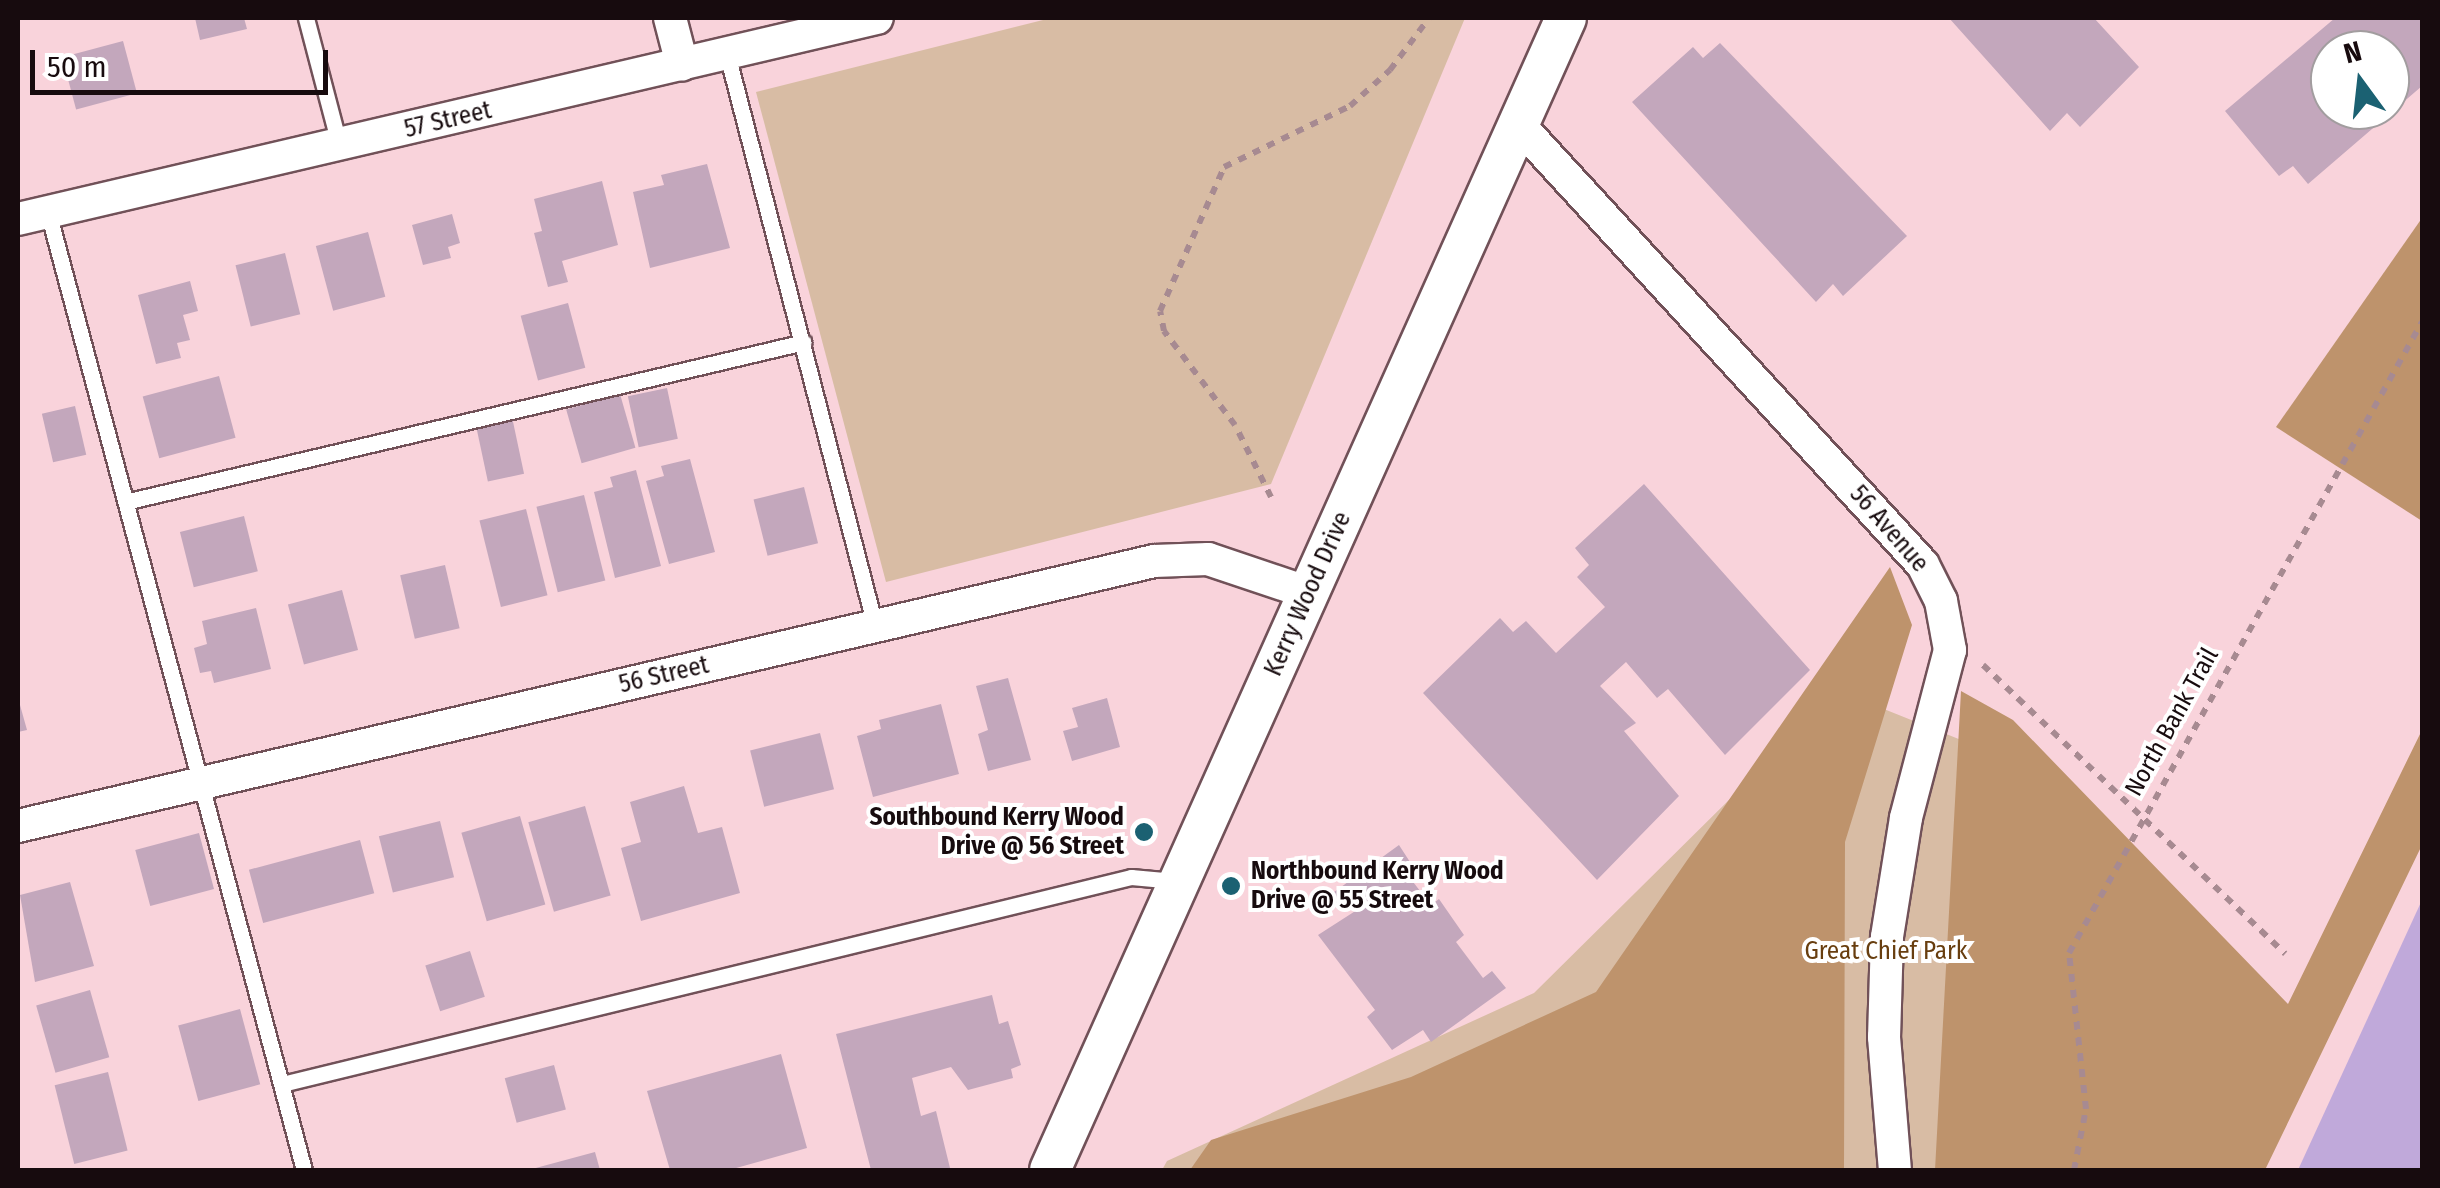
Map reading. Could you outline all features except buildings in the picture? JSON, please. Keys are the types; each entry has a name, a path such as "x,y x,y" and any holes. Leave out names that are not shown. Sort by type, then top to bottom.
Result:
{"street":[{"path":"670,18 682,64"},
{"name":"57 Street","path":"33,215 877,18"},
{"name":"Kerry Wood Drive","path":"1050,1170 1566,18"},
{"name":"56 Avenue","path":"1519,125 1923,565 1948,620 1950,650 1906,818 1887,937 1884,1037 1895,1170"},
{"name":"56 Street","path":"18,826 1176,558 1208,560 1309,593"}],"lane":[{"path":"306,18 339,145"},
{"path":"727,54 876,626"},
{"path":"33,215 128,501 304,1170"},
{"path":"128,501 804,342"},
{"path":"282,1084 1130,877 1179,881"}],"path":[{"path":"1271,497 1236,425 1164,330 1160,311 1224,167 1350,106 1390,70 1430,18"},
{"name":"North Bank Trail","path":"2074,1170 2086,1109 2069,953 2422,322"},
{"path":"1950,650 1997,673 2140,822 2285,954"}],"green space":[{"path":"1051,18 1465,18 1271,484 886,582 756,92"},
{"name":"Great Chief Park","path":"1839,691 2011,760 2236,1170 1162,1170 1167,1161 1534,993"}],"shaded area":[{"path":"2422,218 2422,521 2276,427"},
{"path":"1890,567 1912,625 1845,842 1844,1170 1190,1170 1211,1140 1411,1077 1596,992"},
{"path":"1961,691 2013,720 2288,1004 2422,730 2422,845 2265,1170 1935,1170"},
{"path":"2422,900 2422,1170 2298,1170"}],"place":[{"name":"Southbound Kerry Wood Drive @ 56 Street","path":"1144,832"},
{"name":"Northbound Kerry Wood Drive @ 55 Street","path":"1231,886"}]}
